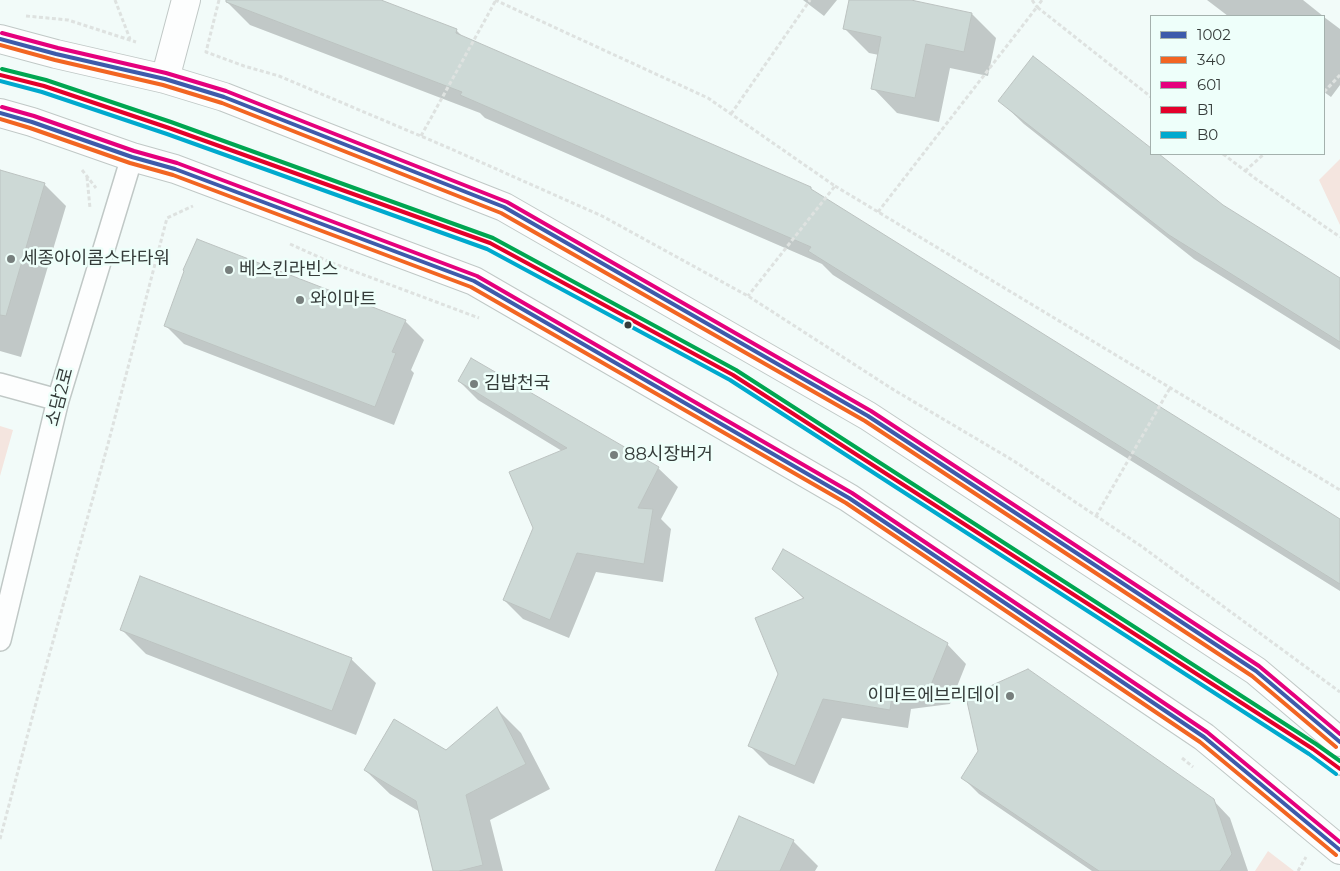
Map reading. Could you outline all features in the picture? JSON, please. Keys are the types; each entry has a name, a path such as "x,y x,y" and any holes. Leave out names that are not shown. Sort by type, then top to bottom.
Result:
{"street":[{"path":"165,78 186,0"},
{"path":"0,39 56,54 165,78 224,97 504,207 868,416 1256,671 1340,742"},
{"path":"0,113 32,122 132,157 175,169 474,281 849,498 1204,737 1340,850"},
{"name":"소담2로","path":"0,640 58,400 132,157"},
{"path":"0,384 58,400"}],"lane":[{"path":"0,75 44,86 169,128 490,243 733,375 1272,722 1340,769"}],"path":[{"path":"115,0 130,40"},
{"path":"206,52 219,0"},
{"path":"421,136 496,0 708,98 835,186 1340,490"},
{"path":"732,114 810,0"},
{"path":"1032,0 1037,7 1150,96"},
{"path":"878,212 1042,0"},
{"path":"24,15 68,20 142,43"},
{"path":"1325,91 1340,75"},
{"path":"1224,155 1340,237"},
{"path":"1245,171 1263,155"},
{"path":"748,296 835,186"},
{"path":"0,839 108,444 167,218 192,206 200,208"},
{"path":"288,243 332,263 487,321"},
{"path":"1096,516 1170,388"},
{"path":"1176,753 1198,771"},
{"path":"1298,871 1308,854"}],"shaded area":[{"path":"1340,159 1340,225 1319,180"},
{"path":"0,426 13,430 0,476"},
{"path":"1268,851 1294,871 1255,871"}],"building":[{"path":"226,0 381,0 457,29 456,33 811,187 811,189 1340,519 1340,584 808,251 811,247 460,95 462,92 226,2"},
{"path":"849,0 911,0 972,13 964,52 926,44 915,98 871,89 881,37 843,29"},
{"path":"1033,56 1150,147 1150,155 1160,155 1223,205 1340,278 1340,342 1169,235 998,101"},
{"name":"세종아이콤스타타워","path":"0,170 45,183 6,316 0,315"},
{"path":"197,239 406,320 392,352 396,353 375,407 164,326 183,270"},
{"path":"471,358 659,467 638,508 653,509 644,564 577,553 550,620 503,600 533,528 509,472 567,448 458,381"},
{"path":"783,549 948,643 931,685 893,690 890,710 823,699 795,766 748,746 778,674 755,618 804,598 772,569"},
{"path":"140,576 352,658 332,711 120,630"},
{"path":"1028,669 1214,799 1232,854 1220,871 1099,871 961,778 978,751 966,697"},
{"path":"497,707 526,764 466,795 483,865 459,871 433,871 416,801 364,770 394,719 446,750"},
{"path":"739,816 794,840 780,871 715,871"}],"transit line":[{"name":"601","path":"2,33 166,73 226,91 507,202 871,411 1259,666 1340,734"},
{"name":"1002","path":"0,39 165,79 224,97 504,207 868,416 1256,671 1340,742"},
{"name":"340","path":"0,45 163,85 222,103 501,213 865,421 1252,676 1336,747"},
{"path":"2,69 46,80 171,122 493,238 736,370 1340,761"},
{"name":"B1","path":"0,75 44,86 169,128 490,243 733,375 1313,749 1340,769"},
{"name":"B0","path":"0,81 42,92 167,134 487,249 730,380 1309,754 1336,774"},
{"name":"601","path":"2,107 34,116 134,151 177,163 477,276 852,493 1207,732 1340,842"},
{"name":"1002","path":"0,113 32,122 132,157 175,169 474,281 849,498 1204,737 1340,850"},
{"name":"340","path":"0,119 130,163 173,175 471,287 846,503 1200,742 1336,855"}],"place":[{"name":"세종아이콤스타타워","path":"11,259"},
{"name":"베스킨라빈스","path":"229,270"},
{"name":"와이마트","path":"300,300"},
{"name":"김밥천국","path":"474,384"},
{"name":"88시장버거","path":"614,455"},
{"name":"이마트에브리데이","path":"1010,696"}]}
